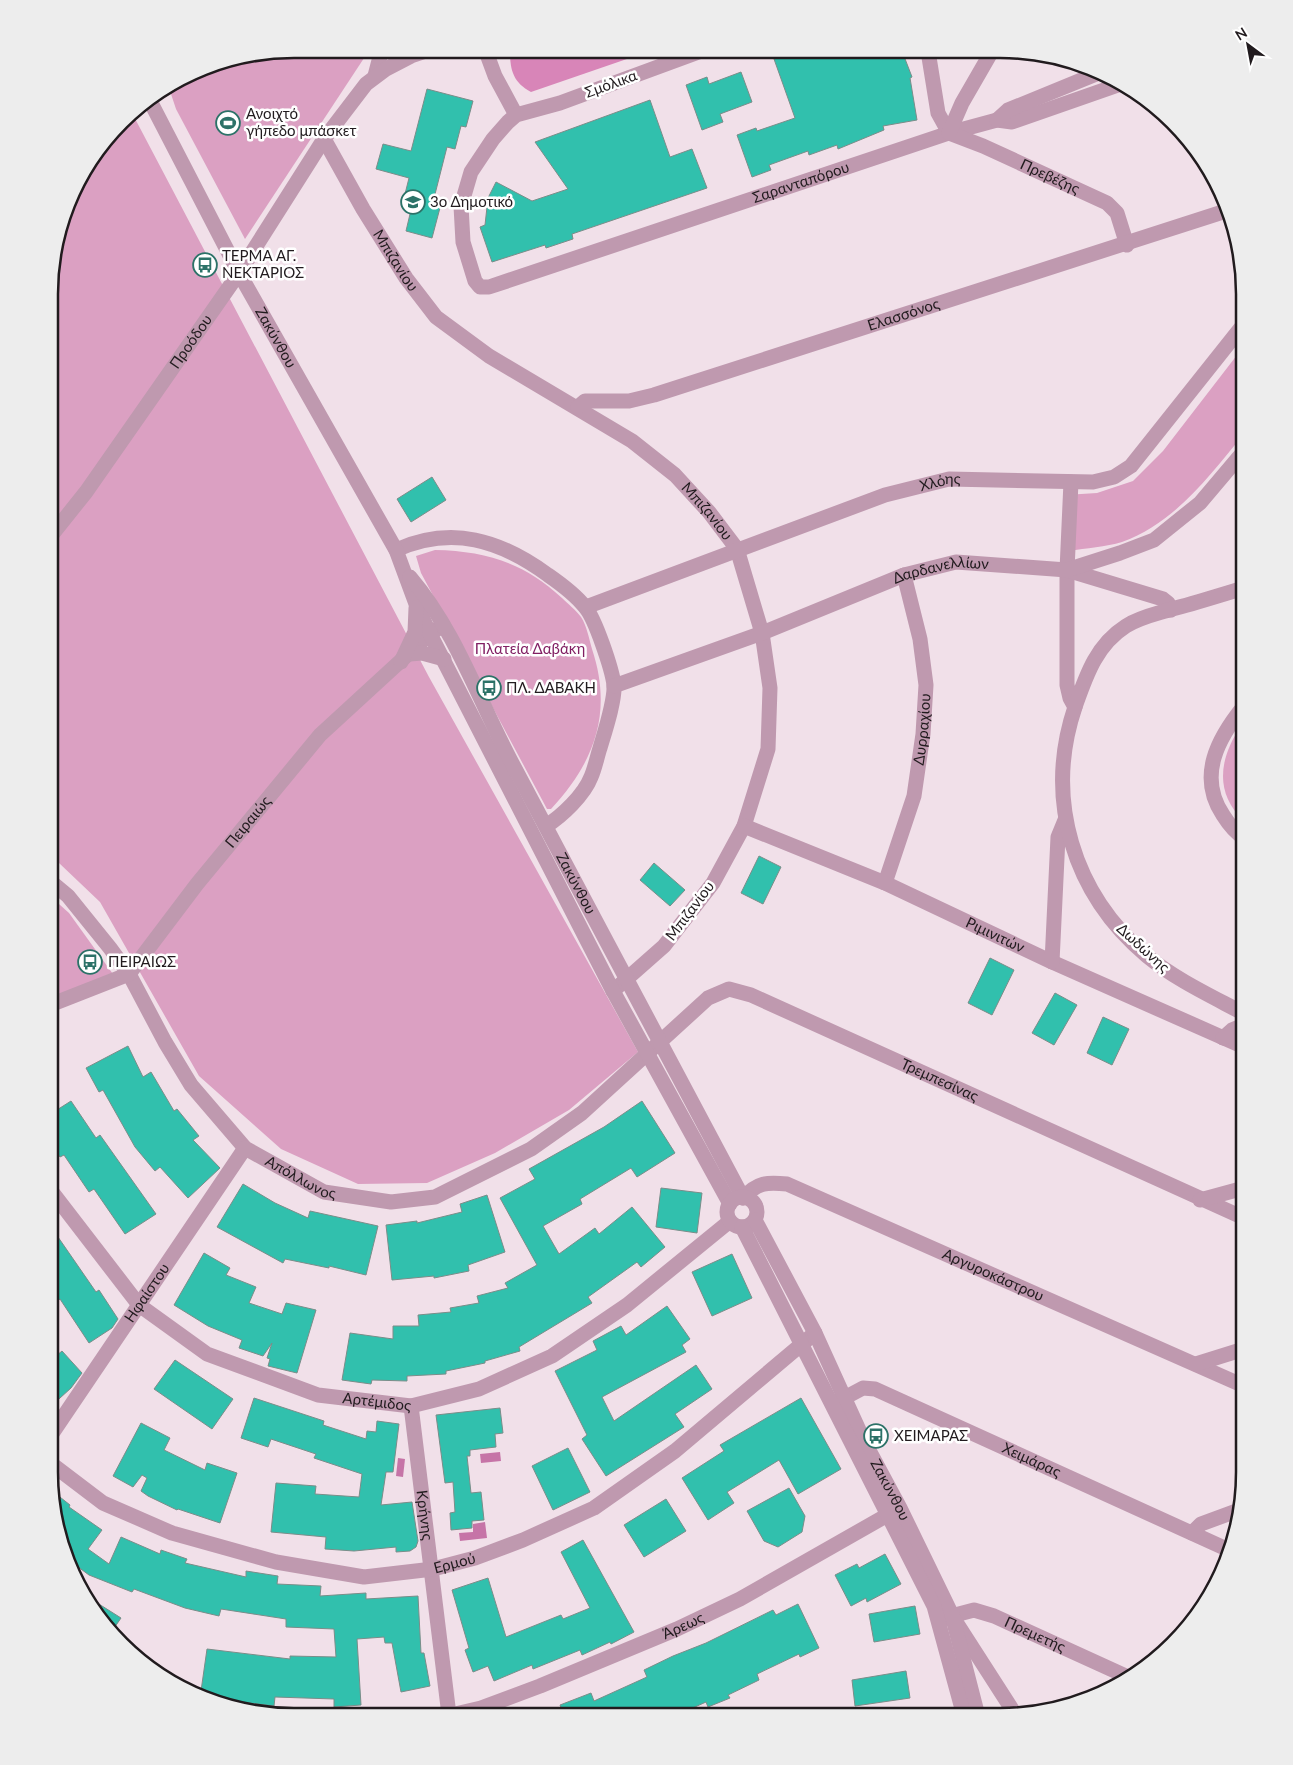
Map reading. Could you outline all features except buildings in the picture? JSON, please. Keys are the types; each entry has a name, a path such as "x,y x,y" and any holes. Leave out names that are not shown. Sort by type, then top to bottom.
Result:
{"street":[{"path":"374,76 379,58"},
{"path":"374,76 404,58"},
{"path":"488,58 495,76 516,115"},
{"name":"Σμόλικα","path":"480,287 475,281 464,242 461,206 471,172 493,139 516,115 560,102 682,58"},
{"path":"929,58 938,113 949,132"},
{"path":"949,132 962,103 988,58"},
{"name":"Προόδου","path":"58,528 86,492 240,273 324,139 374,76"},
{"path":"997,120 1008,110 1092,76"},
{"name":"Σαρανταπόρου","path":"480,287 489,287 949,132 997,120 1012,122 1114,87"},
{"name":"Ζακύνθου","path":"152,105 240,273 396,550 406,572 416,604 437,630 546,826 659,1041 736,1201"},
{"name":"Πρεβέζης","path":"949,132 1107,203 1117,213 1127,245"},
{"name":"Μπιζανίου","path":"324,139 363,210 401,270 436,317 489,356 578,407 632,441 675,475 709,512 737,549 762,633 770,688 768,749 744,826 712,883 664,946 627,981 613,991"},
{"name":"Ελασσόνος","path":"578,407 585,401 630,401 654,396 1127,245 1221,213"},
{"name":"Χλόης","path":"586,608 737,549 886,495 949,479 1093,482 1114,477 1131,466 1236,334"},
{"name":"Δαρδανελλίων","path":"614,686 762,633 904,574 956,562 1067,570 1154,540 1200,503 1236,461"},
{"path":"1072,482 1067,570 1067,685 1070,698 1075,707"},
{"path":"396,550 412,543 446,537 486,541 524,557 561,584 586,608 606,655 614,686 606,729 591,778 561,817 546,826"},
{"path":"1067,570 1163,598 1171,610"},
{"name":"Ζακύνθου","path":"406,572 428,599 444,659 613,991 648,1056 736,1201"},
{"name":"Δυρραχίου","path":"885,882 914,796 923,734 926,685 920,639 904,574"},
{"name":"Δωδώνης","path":"1236,590 1140,618 1115,634 1088,670 1067,729 1062,803 1065,820 1094,894 1122,934 1169,973 1236,1010"},
{"path":"406,658 415,632 416,604"},
{"name":"Πειραιώς","path":"129,974 197,884 320,735 437,630"},
{"path":"406,658 422,653 444,659"},
{"path":"1236,717 1227,727 1215,750 1210,771 1212,791 1218,807 1236,830"},
{"name":"Δωδώνης","path":"1052,962 1058,837 1065,820"},
{"name":"Ριμινιτών","path":"744,826 885,882 1052,962 1236,1044"},
{"name":"Απόλλωνος","path":"58,888 88,918 129,974 165,1042 191,1085 245,1148 324,1192 392,1202 435,1198 531,1149 582,1113 648,1056"},
{"path":"58,1002 129,974"},
{"name":"Τρεμπεσίνας","path":"648,1056 659,1041 708,998 729,989 751,995 1236,1215"},
{"path":"1223,1038 1236,1028"},
{"name":"Ηφαίστου","path":"58,1425 245,1148"},
{"name":"Αργυροκάστρου","path":"736,1201 750,1190 766,1182 788,1184 1236,1382"},
{"path":"1200,1200 1236,1190"},
{"name":"Αρτέμιδος","path":"58,1200 139,1305 207,1354 318,1395 411,1406 479,1389 552,1356 742,1223"},
{"path":"750,1200 755,1206 742,1223 727,1211 736,1201 750,1200"},
{"name":"Ζακύνθου","path":"742,1223 815,1333 839,1401"},
{"name":"Ζακύνθου","path":"742,1223 803,1344 864,1441 893,1512 945,1618 975,1708"},
{"name":"Ερμού","path":"58,1469 103,1503 172,1533 276,1562 364,1577 433,1569 475,1558 523,1540 594,1508 682,1445 815,1333"},
{"path":"1196,1364 1236,1352"},
{"name":"Χειμάρας","path":"839,1401 863,1388 875,1389 1223,1547"},
{"name":"Κρήνης","path":"411,1406 449,1708"},
{"name":"Άρεως","path":"481,1708 540,1686 677,1629 740,1599 893,1512"},
{"path":"1192,1533 1206,1522 1232,1513"},
{"name":"Πρεμετής","path":"945,1618 974,1610 994,1616 1121,1674"},
{"path":"945,1618 1010,1707"},
{"name":"Ζακύνθου","path":"945,1618 962,1708"}],"green space":[{"path":"278,58 364,58 245,239 176,109 170,92 217,70 247,62"},
{"path":"135,119 429,677 638,1052 569,1110 495,1153 427,1183 358,1184 281,1149 199,1076 100,902 59,863 58,278 62,247 75,203 97,162 116,138"},
{"path":"1236,356 1236,444 1218,466 1175,511 1141,534 1116,544 1069,551 1065,495 1097,493 1133,481 1163,451"},
{"name":"Πλατεία Δαβάκη","path":"435,550 488,556 519,568 548,586 579,614 585,624 598,672 601,694 600,715 596,735 589,754 579,773 551,809 547,809 421,573 416,556"},
{"path":"1236,735 1236,812 1228,799 1223,775 1224,763"},
{"path":"58,903 69,913 115,977 58,999"}],"shaded area":[{"path":"510,58 630,58 531,92 521,85 514,76"},
{"path":"500,1452 501,1461 481,1463 480,1454"},
{"path":"398,1458 405,1459 403,1477 396,1476"},
{"path":"485,1522 487,1538 460,1541 459,1533 473,1532 473,1524"}],"place":[{"name":"Ανοιχτό γήπεδο μπάσκετ","path":"228,123"},
{"name":"3ο Δημοτικό","path":"413,202"},
{"name":"ΤΕΡΜΑ ΑΓ. ΝΕΚΤΑΡΙΟΣ","path":"205,265"},
{"name":"ΠΛ. ΔΑΒΑΚΗ","path":"489,688"},
{"name":"ΠΕΙΡΑΙΩΣ","path":"90,962"},
{"name":"ΧΕΙΜΑΡΑΣ","path":"876,1436"}]}
